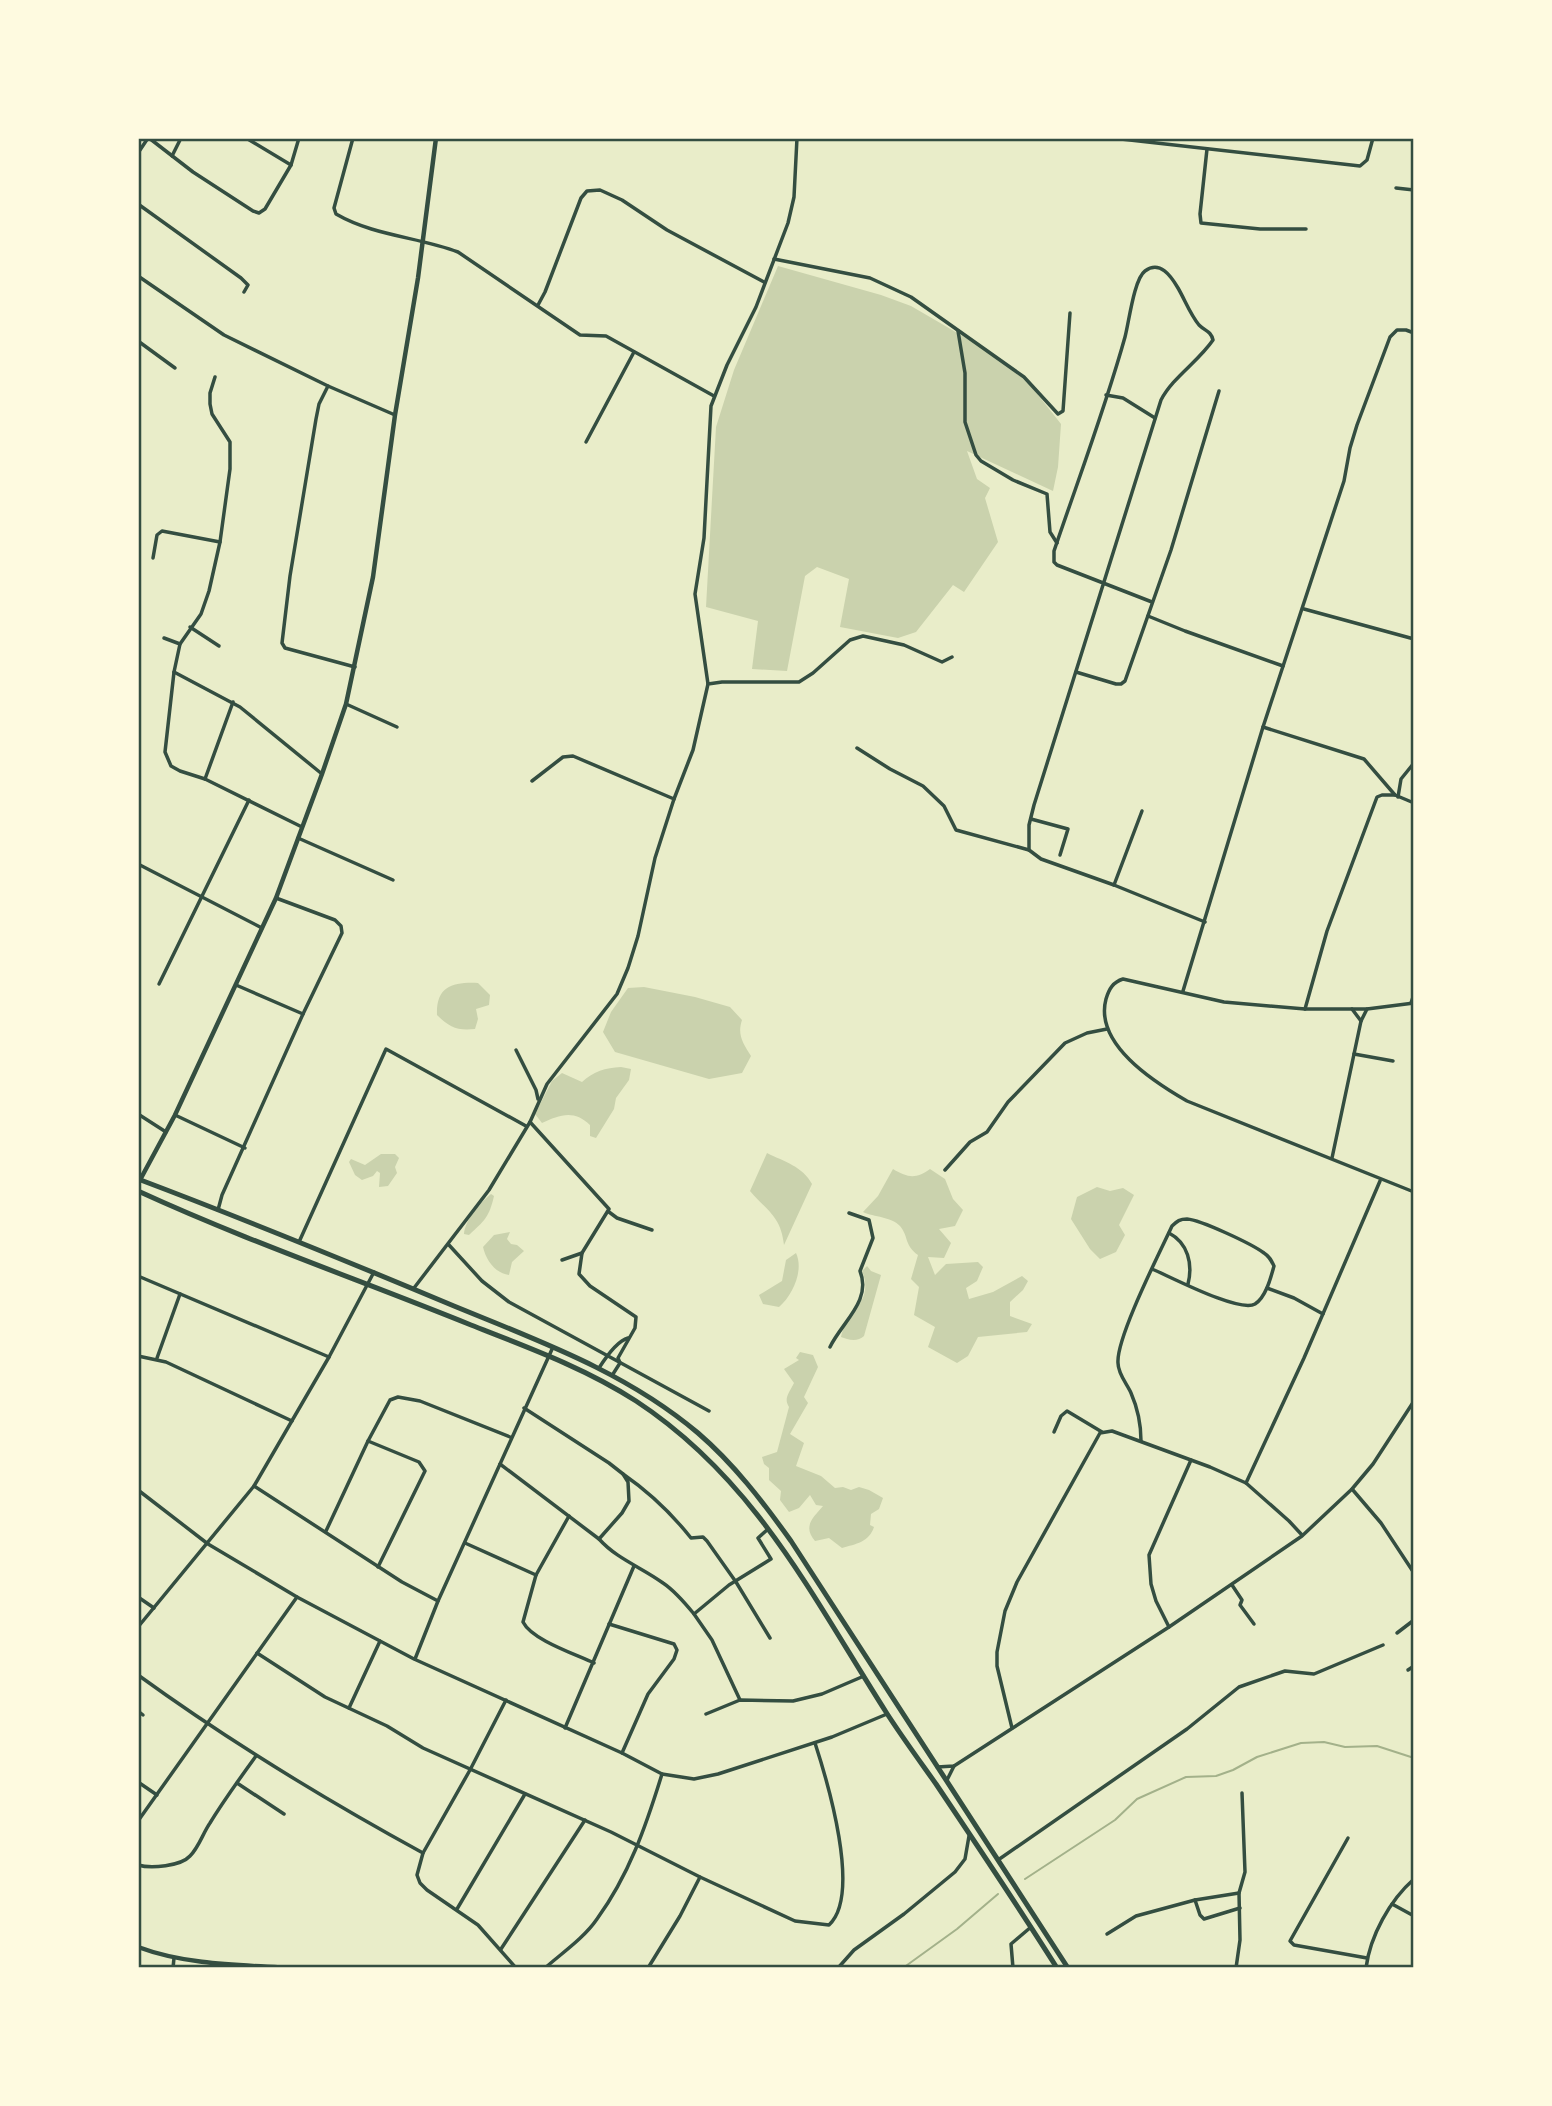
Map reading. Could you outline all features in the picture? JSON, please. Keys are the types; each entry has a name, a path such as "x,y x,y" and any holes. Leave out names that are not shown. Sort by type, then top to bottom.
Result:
{"highway":[{"path":"139,1179 374,1272 613,1374 643,1392 697,1432 744,1479 791,1541 1069,1968"},
{"path":"138,1191 548,1357 625,1395 663,1420 718,1467 769,1528 887,1713 1058,1968"},
{"path":"242,1235 248,1221"},
{"path":"856,1664 867,1657"}],"street":[{"path":"138,153 148,138 253,211 259,212 265,209 291,165 299,138"},
{"path":"172,156 181,138"},
{"path":"246,138 291,165"},
{"path":"353,138 334,208 336,214 384,233 458,252 580,335 606,336 714,396"},
{"path":"139,1179 175,1115 276,898 323,774 346,704 373,577 436,138"},
{"path":"414,1289 489,1190 530,1122 547,1084 617,994 624,980 638,936 655,858 693,750 708,684 695,594 704,538 708,429 714,396 756,307 788,223 794,197 797,138"},
{"path":"1112,138 1167,141 1207,149 1360,166 1370,154 1373,138"},
{"path":"1207,149 1201,223 1261,229 1306,229"},
{"path":"1396,188 1414,190"},
{"path":"537,306 545,292 581,198 587,191 600,190 622,200 667,230 765,282"},
{"path":"138,204 241,278 248,285 244,292"},
{"path":"774,259 870,278 911,297 1024,377 1055,412 1061,414 1070,313"},
{"path":"1029,850 1031,819 1076,672 1104,583 1155,418 1165,392 1213,340 1210,332 1200,325 1162,268 1149,269 1141,276 1125,337 1054,559 1057,565 1104,583 1152,602"},
{"path":"138,276 224,335 328,386 395,415"},
{"path":"957,329 965,373 965,422 976,455 981,461 1013,480 1047,494 1050,532 1057,543"},
{"path":"1183,992 1263,727 1344,481 1357,425 1390,337 1397,330 1414,334"},
{"path":"138,341 175,368"},
{"path":"586,442 634,352"},
{"path":"215,377 210,393 212,414 230,442 230,469 220,542 204,606 180,644 165,752 171,766 180,771 205,779 302,827"},
{"path":"328,386 316,419 290,576 282,643 285,648 355,667"},
{"path":"1076,672 1121,684 1127,676 1171,550 1219,391"},
{"path":"1106,395 1123,398 1155,418"},
{"path":"153,558 157,535 162,531 220,542"},
{"path":"1304,609 1414,639"},
{"path":"1148,616 1283,666"},
{"path":"190,627 219,646"},
{"path":"708,684 722,681 799,682 850,640 863,636 904,645 942,662 952,657"},
{"path":"164,638 180,644"},
{"path":"174,672 233,702 323,774"},
{"path":"205,779 233,702"},
{"path":"346,704 397,727"},
{"path":"1263,727 1364,760 1397,796"},
{"path":"857,748 923,786 944,806 956,830 1029,850 1041,859 1205,922"},
{"path":"532,780 564,757 573,756 674,799"},
{"path":"1397,796 1401,779 1414,763"},
{"path":"1305,1009 1327,931 1377,797 1397,796 1414,803"},
{"path":"159,984 249,800"},
{"path":"1114,885 1142,811"},
{"path":"1031,819 1068,829 1060,855"},
{"path":"298,838 393,880"},
{"path":"138,864 262,928"},
{"path":"218,1210 222,1195 303,1014 342,933 341,926 335,920 276,898"},
{"path":"1414,993 1413,1003 1367,1009 1305,1009 1223,1002 1123,979 1116,981 1109,990 1104,1006 1107,1029 1140,1070 1187,1101 1332,1158 1380,1181 1414,1192"},
{"path":"236,985 303,1014"},
{"path":"1352,1009 1360,1021"},
{"path":"1332,1158 1360,1021 1367,1009"},
{"path":"944,1170 970,1142 987,1132 1007,1102 1065,1043 1087,1033 1107,1029"},
{"path":"299,1242 386,1049 526,1126"},
{"path":"516,1050 536,1090 538,1101"},
{"path":"1354,1054 1393,1061"},
{"path":"138,1114 166,1132"},
{"path":"175,1115 245,1148"},
{"path":"530,1122 607,1206 609,1212 617,1218 652,1230"},
{"path":"1246,1483 1380,1181"},
{"path":"609,1212 583,1253 579,1269 581,1277 636,1317 635,1328 618,1358 620,1363 613,1374"},
{"path":"830,1347 862,1297 862,1278 859,1272 873,1238 869,1220 849,1213"},
{"path":"1141,1441 1139,1414 1118,1363 1126,1333 1153,1269 1169,1233 1178,1221 1191,1220 1263,1252 1274,1266 1258,1302 1241,1306 1153,1269"},
{"path":"1169,1233 1182,1241 1191,1270 1188,1284"},
{"path":"449,1245 495,1293 709,1411"},
{"path":"562,1260 583,1253"},
{"path":"138,1627 254,1486 329,1357 374,1272"},
{"path":"138,1276 329,1357"},
{"path":"1266,1288 1294,1298 1323,1314"},
{"path":"157,1359 180,1294"},
{"path":"599,1368 622,1339 628,1338"},
{"path":"414,1659 553,1347"},
{"path":"138,1356 157,1359 292,1421"},
{"path":"326,1531 390,1400 398,1397 449,1411 511,1437"},
{"path":"947,1782 954,1766 1169,1627 1302,1536 1352,1489 1373,1464 1414,1401"},
{"path":"524,1408 622,1474 664,1508 691,1538 703,1537 736,1582 770,1638"},
{"path":"1054,1432 1061,1416 1067,1411 1102,1432 1112,1431 1141,1441 1246,1483 1302,1536"},
{"path":"1012,1728 997,1666 998,1643 1005,1611 1017,1582 1102,1432"},
{"path":"368,1441 419,1462 425,1471 378,1567"},
{"path":"1169,1627 1151,1584 1149,1555 1191,1460"},
{"path":"500,1464 599,1539 610,1551 663,1583 685,1603 712,1640 740,1700"},
{"path":"599,1539 629,1501 628,1482 622,1474"},
{"path":"254,1486 378,1567 438,1601"},
{"path":"1352,1489 1381,1523 1414,1573"},
{"path":"138,1490 208,1544 380,1642 662,1774 694,1779 718,1774 815,1743 887,1713"},
{"path":"569,1516 536,1575 523,1622 526,1628 547,1641 594,1663"},
{"path":"694,1614 771,1559 758,1538 769,1528"},
{"path":"465,1543 536,1575"},
{"path":"565,1728 634,1566"},
{"path":"1232,1585 1242,1600 1240,1605 1254,1624"},
{"path":"138,1597 154,1608"},
{"path":"138,1821 297,1597"},
{"path":"1397,1633 1414,1620"},
{"path":"609,1624 674,1644 677,1650 674,1660 648,1694 622,1753"},
{"path":"349,1708 380,1642"},
{"path":"998,1860 1187,1729 1239,1687 1285,1671 1314,1674 1383,1645"},
{"path":"257,1653 325,1697 470,1770 639,1845 799,1923 829,1926 839,1904 842,1861 830,1789 815,1743"},
{"path":"1408,1670 1414,1666"},
{"path":"138,1675 206,1724 423,1853"},
{"path":"706,1714 740,1700 793,1701 822,1694 864,1676"},
{"path":"506,1700 423,1853 417,1875 420,1882 478,1925 516,1968"},
{"path":"138,1865 148,1867 174,1863 191,1855 256,1755"},
{"path":"937,1766 954,1766"},
{"path":"545,1968 597,1920 639,1845 662,1774"},
{"path":"138,1782 157,1795"},
{"path":"237,1783 285,1814"},
{"path":"1236,1968 1241,1940 1239,1893 1245,1872 1241,1793"},
{"path":"456,1909 525,1794"},
{"path":"501,1949 585,1821"},
{"path":"838,1968 854,1950 955,1872 965,1860 969,1834"},
{"path":"1348,1839 1290,1941 1294,1945 1367,1958"},
{"path":"648,1968 700,1877"},
{"path":"1366,1968 1374,1937 1392,1905 1414,1879"},
{"path":"1107,1934 1136,1916 1195,1900 1239,1893"},
{"path":"1195,1900 1204,1919 1240,1908"},
{"path":"1392,1905 1414,1916"},
{"path":"1013,1968 1011,1944 1031,1927"},
{"path":"138,1947 174,1958 290,1968"},
{"path":"173,1968 174,1958"}],"green space":[{"path":"778,266 911,306 978,345 1012,369 1031,386 1061,424 1058,467 1053,491 967,451 977,479 990,488 985,498 998,542 964,592 953,585 916,632 898,638 840,627 849,579 817,567 805,576 787,671 752,669 758,621 706,607 716,427 734,370"},
{"path":"478,983 490,995 489,1005 476,1009 478,1019 475,1029 454,1027 437,1015 439,998 448,988"},
{"path":"644,987 730,1007 742,1020 743,1043 751,1056 742,1073 709,1079 615,1052 603,1032 611,1012 628,988"},
{"path":"621,1067 631,1069 629,1080 616,1098 614,1109 596,1138 590,1136 590,1125 578,1117 560,1116 542,1123 535,1114 552,1081 562,1073 582,1082 600,1071"},
{"path":"767,1153 798,1169 812,1184 784,1245 776,1220 750,1191"},
{"path":"381,1154 395,1154 399,1158 395,1167 397,1173 388,1186 379,1187 380,1173 377,1171 373,1176 362,1180 355,1175 349,1162 351,1159 365,1165"},
{"path":"893,1169 912,1176 930,1169 945,1179 953,1199 963,1210 955,1226 939,1229 951,1243 944,1258 928,1257 935,1275 946,1264 978,1262 983,1267 977,1281 966,1288 969,1299 993,1292 1022,1276 1028,1281 1010,1302 1010,1316 1032,1324 1027,1332 978,1337 968,1356 957,1363 928,1347 935,1327 914,1315 919,1287 911,1279 918,1255 897,1223 863,1212 878,1196"},
{"path":"1097,1187 1110,1191 1123,1188 1134,1195 1119,1225 1125,1235 1116,1252 1100,1259 1090,1249 1071,1219 1077,1197"},
{"path":"491,1194 494,1196 485,1218 469,1235 464,1234 474,1212"},
{"path":"510,1232 507,1239 524,1251 512,1262 509,1275 499,1272 492,1265 483,1247 494,1235"},
{"path":"796,1253 798,1274 789,1296 779,1307 763,1304 759,1295 782,1281 786,1260"},
{"path":"867,1266 881,1275 864,1336 856,1340 847,1339 841,1337 865,1291 862,1271"},
{"path":"800,1352 813,1355 818,1367 804,1397 808,1403 790,1434 804,1443 796,1466 821,1476 835,1488 851,1490 859,1487 883,1498 879,1509 871,1514 870,1525 874,1527 869,1536 861,1542 842,1548 829,1538 815,1541 811,1536 809,1526 823,1506 816,1505 810,1495 799,1508 789,1512 780,1500 781,1491 769,1480 769,1468 762,1457 777,1452 789,1407 787,1398 794,1383 784,1369 799,1360 796,1358"}],"waterway":[{"path":"1025,1879 1115,1820 1137,1799 1186,1777 1216,1776 1257,1757 1301,1743 1324,1742 1345,1747 1377,1746 1414,1758"},
{"path":"903,1968 957,1929 998,1894"}]}
